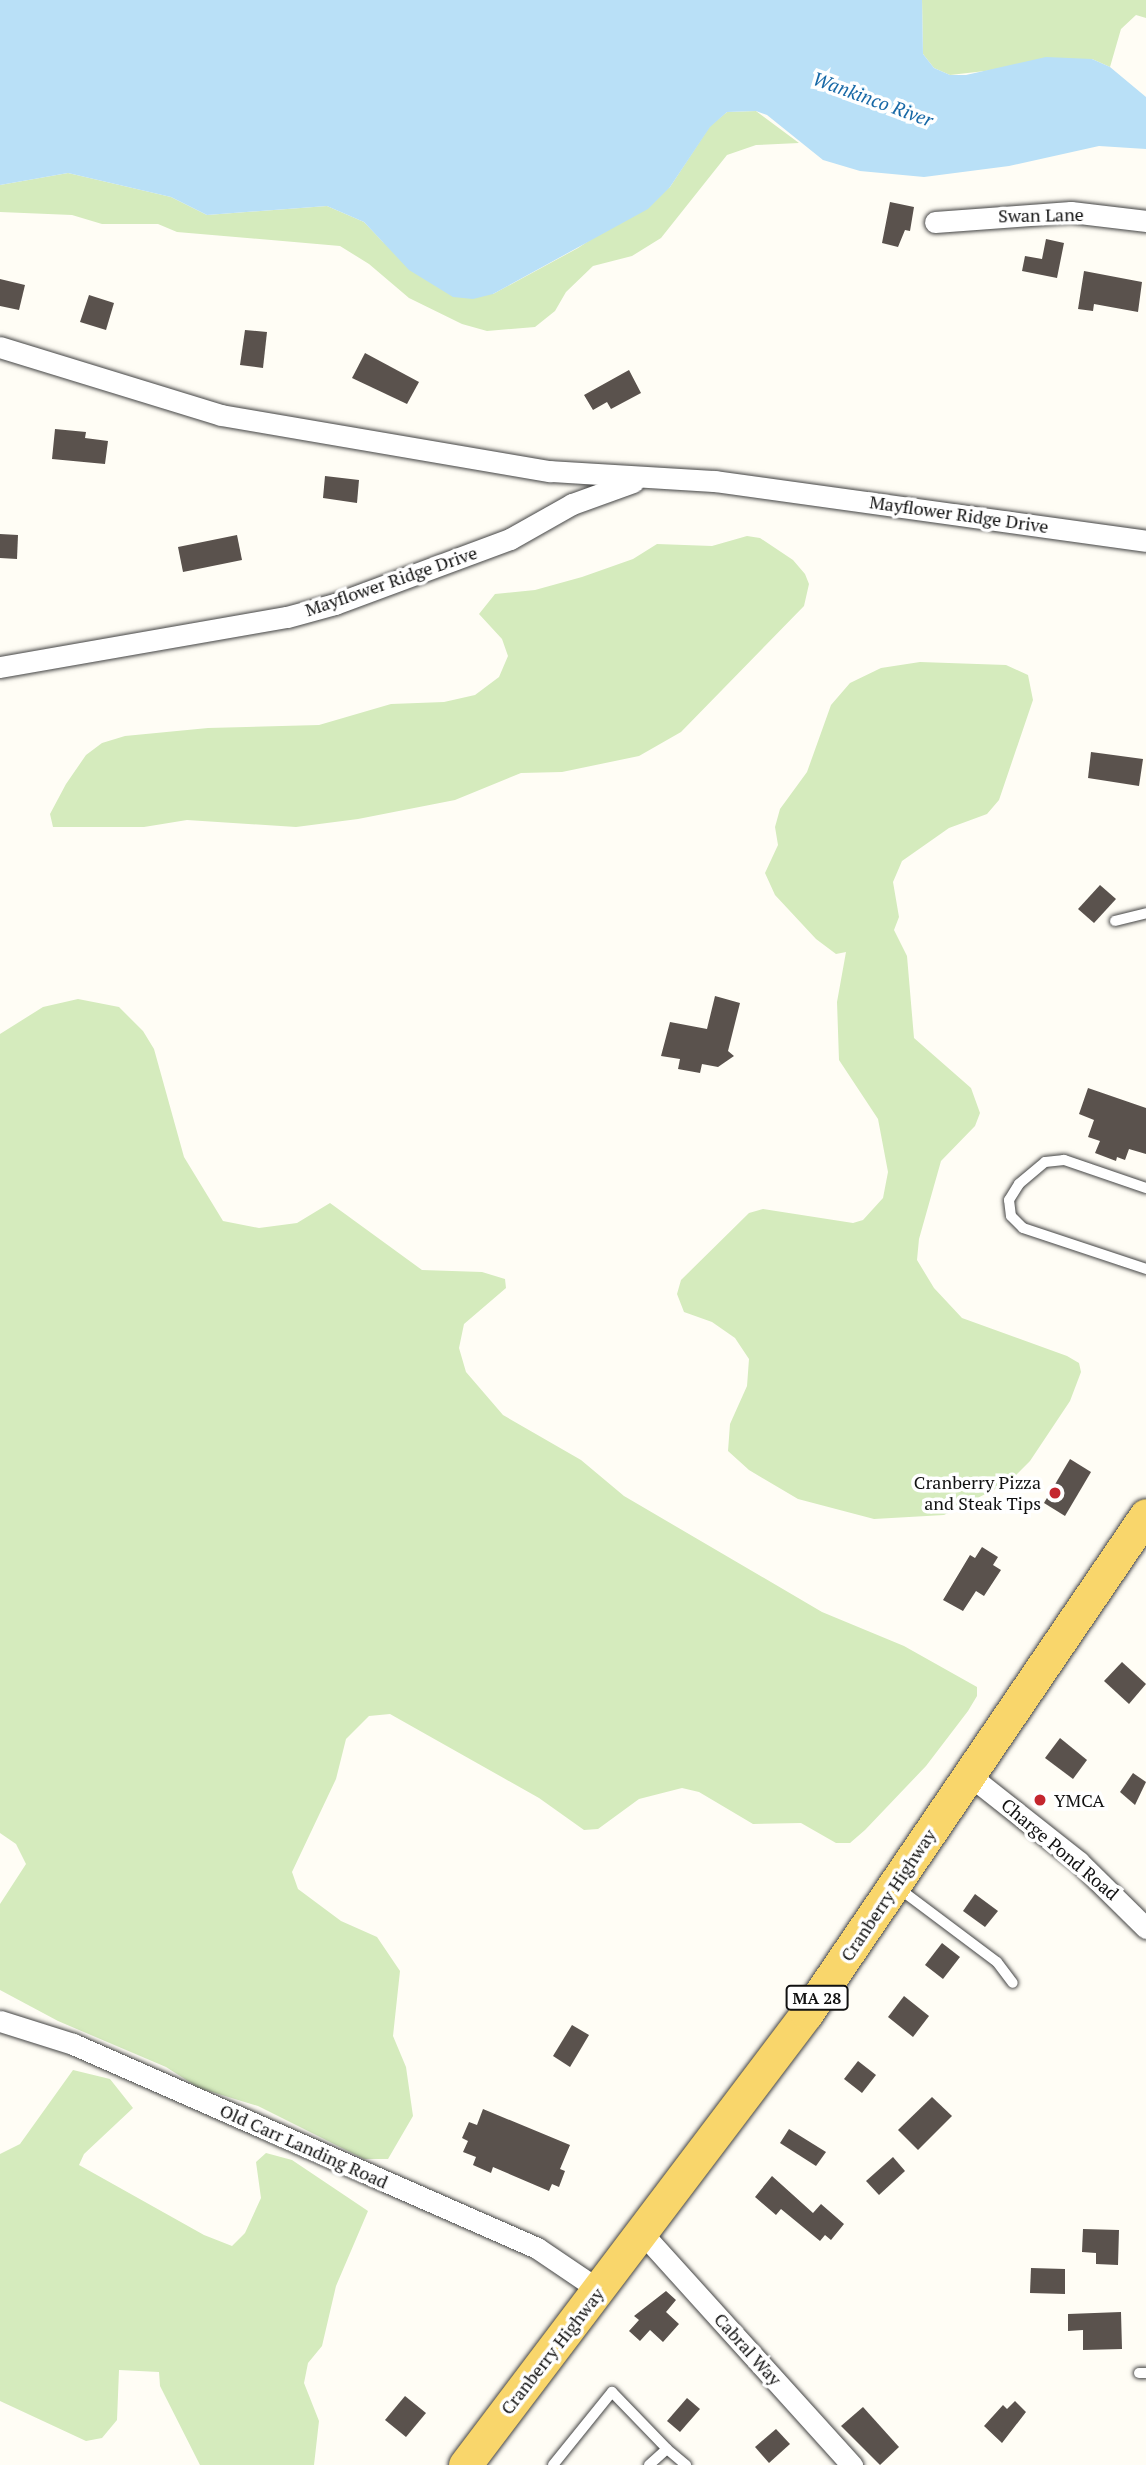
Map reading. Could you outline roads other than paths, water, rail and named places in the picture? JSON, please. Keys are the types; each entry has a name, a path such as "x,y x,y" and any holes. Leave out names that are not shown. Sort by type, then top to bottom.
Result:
{"main road":[{"name":"Cranberry Highway","path":"465,2465 643,2234 894,1886 1146,1515"}],"street":[{"name":"Swan Lane","path":"935,222 1071,212 1146,220"},
{"name":"Mayflower Ridge Drive","path":"0,347 221,415 550,471 645,479 715,481 1146,541"},
{"name":"Mayflower Ridge Drive","path":"0,667 287,617 335,604 510,538 596,494 645,479"},
{"name":"Charge Pond Road","path":"969,1775 1079,1861 1146,1928"},
{"name":"Old Carr Landing Road","path":"0,2021 73,2044 537,2248 599,2290"},
{"name":"Cabral Way","path":"643,2234 852,2465"}],"lane":[{"path":"1115,921 1146,913"},
{"path":"1146,1188 1064,1160 1045,1163 1019,1184 1009,1200 1011,1216 1023,1228 1146,1269"},
{"path":"894,1886 997,1962 1013,1983"},
{"path":"553,2465 612,2392 686,2465"},
{"path":"649,2465 667,2449"}],"water":[{"name":"Wankinco River","path":"0,0 922,0 923,54 934,68 950,75 966,75 1046,57 1092,59 1110,67 1146,97 1146,149 1099,146 1009,166 924,177 860,171 823,160 767,115 756,111 727,112 710,127 670,187 648,209 493,294 473,299 453,297 409,270 364,222 327,206 207,215 171,197 68,173 0,185"}],"place":[{"name":"Cranberry Pizza and Steak Tips","path":"1055,1493"},
{"name":"YMCA","path":"1040,1800"}]}
